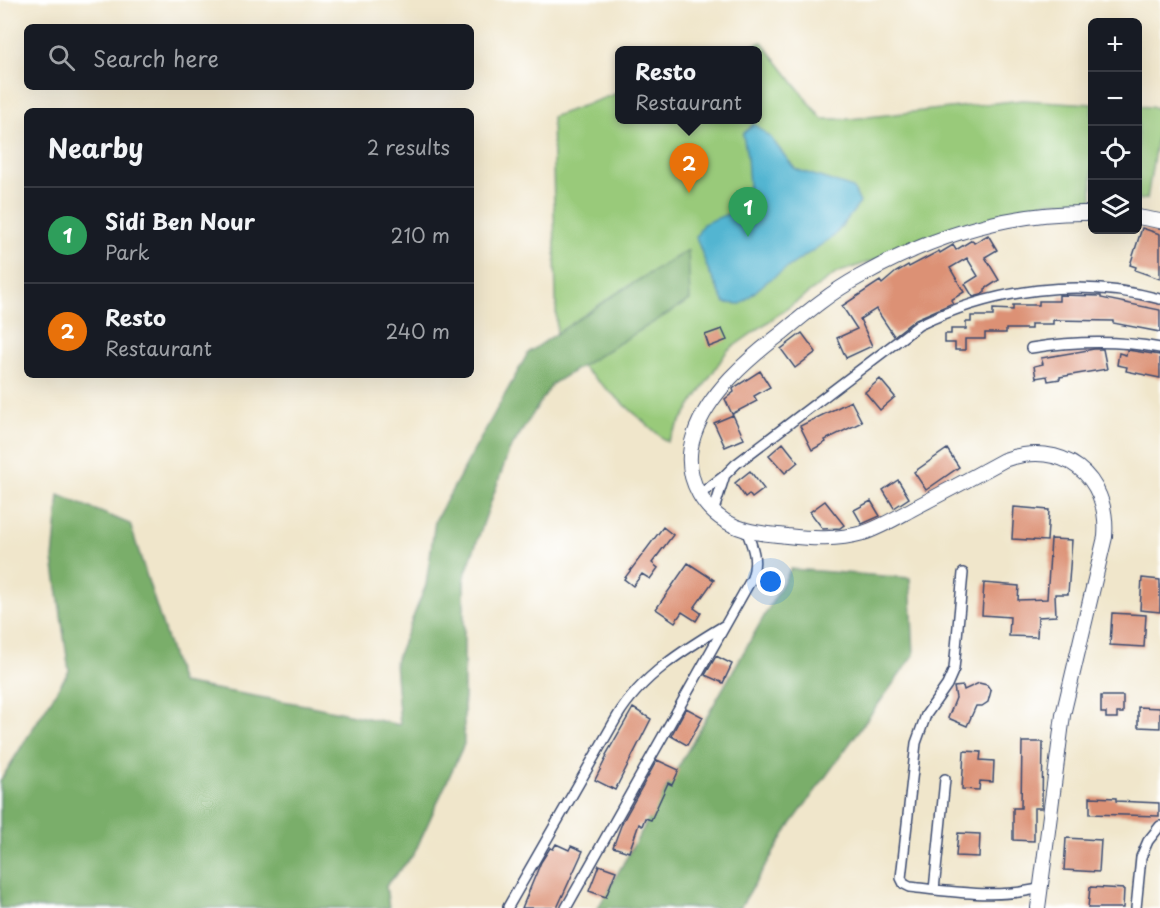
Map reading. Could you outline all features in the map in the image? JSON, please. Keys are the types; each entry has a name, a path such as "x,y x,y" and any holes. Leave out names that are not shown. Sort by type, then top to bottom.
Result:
{"street":[{"path":"1038,908 1063,715 1105,537 1104,506 1090,478 1072,463 1050,454 1019,455 1004,460 876,529 816,540 746,530 712,513 699,495 691,474 690,453 694,433 706,412 749,358 820,303 858,278 898,257 972,228 1030,217 1088,213"},
{"path":"1142,218 1160,221"},
{"path":"699,495 736,464 920,325 939,316 980,301 1022,292 1045,290 1108,289 1160,299"},
{"path":"1031,348 1103,341 1160,348"},
{"path":"712,513 724,476"},
{"path":"566,908 727,624 754,572 755,554 746,530"},
{"path":"963,573 954,669 947,685 926,715 916,743 902,881 907,886 934,890 1001,894 1028,892 1041,888"},
{"path":"508,907 630,696 690,647 727,624"},
{"path":"934,890 945,779"},
{"path":"1136,908 1141,857 1160,826"}],"green space":[{"path":"762,42 822,119 850,119 1022,100 1088,104 1088,201 1046,202 837,273 727,351 667,442 557,345 552,117 615,94 615,124 762,124 762,46 750,46"},
{"path":"1142,106 1160,108 1147,199 1142,200"},
{"path":"688,250 690,300 552,384 509,451 464,578 464,744 414,854 386,886 389,908 0,908 0,781 69,671 53,559 59,495 130,524 181,683 311,706 400,725 395,662 426,585 435,521 528,353 617,293"},
{"path":"791,569 910,578 914,655 789,827 740,908 598,908"}],"water":[{"path":"754,124 771,138 795,169 853,188 860,203 834,236 765,283 741,304 725,303 709,272 696,237 703,224 733,212 749,186 743,134"}],"building":[{"path":"1142,228 1160,234 1160,279 1135,270 1136,267 1130,265 1140,234 1142,234"},
{"path":"988,235 997,250 985,257 999,280 985,289 981,295 973,297 965,284 978,276 967,258 950,268 964,292 951,300 953,303 916,319 894,336 876,309 860,319 872,346 846,358 837,338 857,329 842,306 880,281 882,284 908,265 909,267 953,245 956,250 972,240 974,243"},
{"path":"1059,295 1101,296 1101,298 1160,310 1160,332 1113,323 1113,321 1053,320 1053,324 1031,324 1031,329 1006,329 1006,333 985,333 985,339 965,339 965,350 955,350 955,343 945,343 945,334 951,334 951,329 966,329 966,322 971,322 971,316 993,316 993,309 1013,310 1013,305 1039,305 1039,301 1059,301"},
{"path":"722,329 727,340 709,347 705,335"},
{"path":"802,333 816,352 795,368 781,349"},
{"path":"1103,349 1107,369 1048,381 1047,376 1036,378 1034,366 1043,364 1041,358"},
{"path":"1127,350 1160,355 1160,378 1126,371 1127,367 1117,365 1119,353 1126,355"},
{"path":"760,371 770,387 754,396 757,401 732,414 725,399 734,392 735,387"},
{"path":"880,379 895,397 880,410 865,392"},
{"path":"851,401 862,422 825,440 826,442 812,450 800,426"},
{"path":"733,415 744,439 725,447 714,423"},
{"path":"783,443 798,462 785,473 769,455"},
{"path":"947,449 959,467 926,490 914,472"},
{"path":"750,471 764,489 752,498 749,494 745,497 735,483"},
{"path":"898,480 909,498 894,508 883,490"},
{"path":"825,501 844,525 840,528 823,529 810,512"},
{"path":"871,501 880,516 862,524 854,510"},
{"path":"1014,507 1049,510 1047,541 1012,539"},
{"path":"663,527 673,535 652,563 658,568 650,579 642,574 633,586 624,579"},
{"path":"1051,539 1072,540 1068,594 1055,594 1056,616 1038,617 1037,637 1009,636 1010,617 982,615 984,583 1019,586 1018,600 1047,599"},
{"path":"688,563 714,580 694,608 701,613 696,621 682,612 675,622 656,609"},
{"path":"1142,578 1160,580 1160,612 1140,610"},
{"path":"1112,613 1146,615 1144,647 1110,645"},
{"path":"716,656 732,664 723,683 705,675"},
{"path":"979,683 987,685 991,691 988,702 982,706 976,706 967,726 948,718 956,698 954,687 963,686 964,690"},
{"path":"1101,696 1123,696 1123,713 1117,713 1117,718 1106,718 1106,713 1101,713"},
{"path":"1138,707 1160,708 1160,728 1138,727"},
{"path":"633,708 651,719 615,790 595,780 606,755"},
{"path":"686,708 703,717 687,745 671,736"},
{"path":"1022,742 1043,742 1042,808 1034,808 1034,841 1013,840 1013,808 1021,808"},
{"path":"964,751 981,752 980,760 994,761 993,782 980,781 979,790 962,789"},
{"path":"657,760 679,770 672,785 668,783 651,820 645,818 642,826 639,824 629,852 613,847 622,823"},
{"path":"1090,797 1159,803 1159,816 1090,814"},
{"path":"958,833 980,834 979,857 956,856"},
{"path":"1066,838 1101,840 1099,872 1064,870"},
{"path":"556,844 569,850 571,846 583,851 557,908 522,908 541,862 550,848 553,849"},
{"path":"599,865 616,871 606,897 589,891"},
{"path":"1090,887 1124,889 1123,908 1088,908"}],"place":[{"name":"Resto","path":"689,193"},
{"name":"Sidi Ben Nour","path":"748,237"}]}
